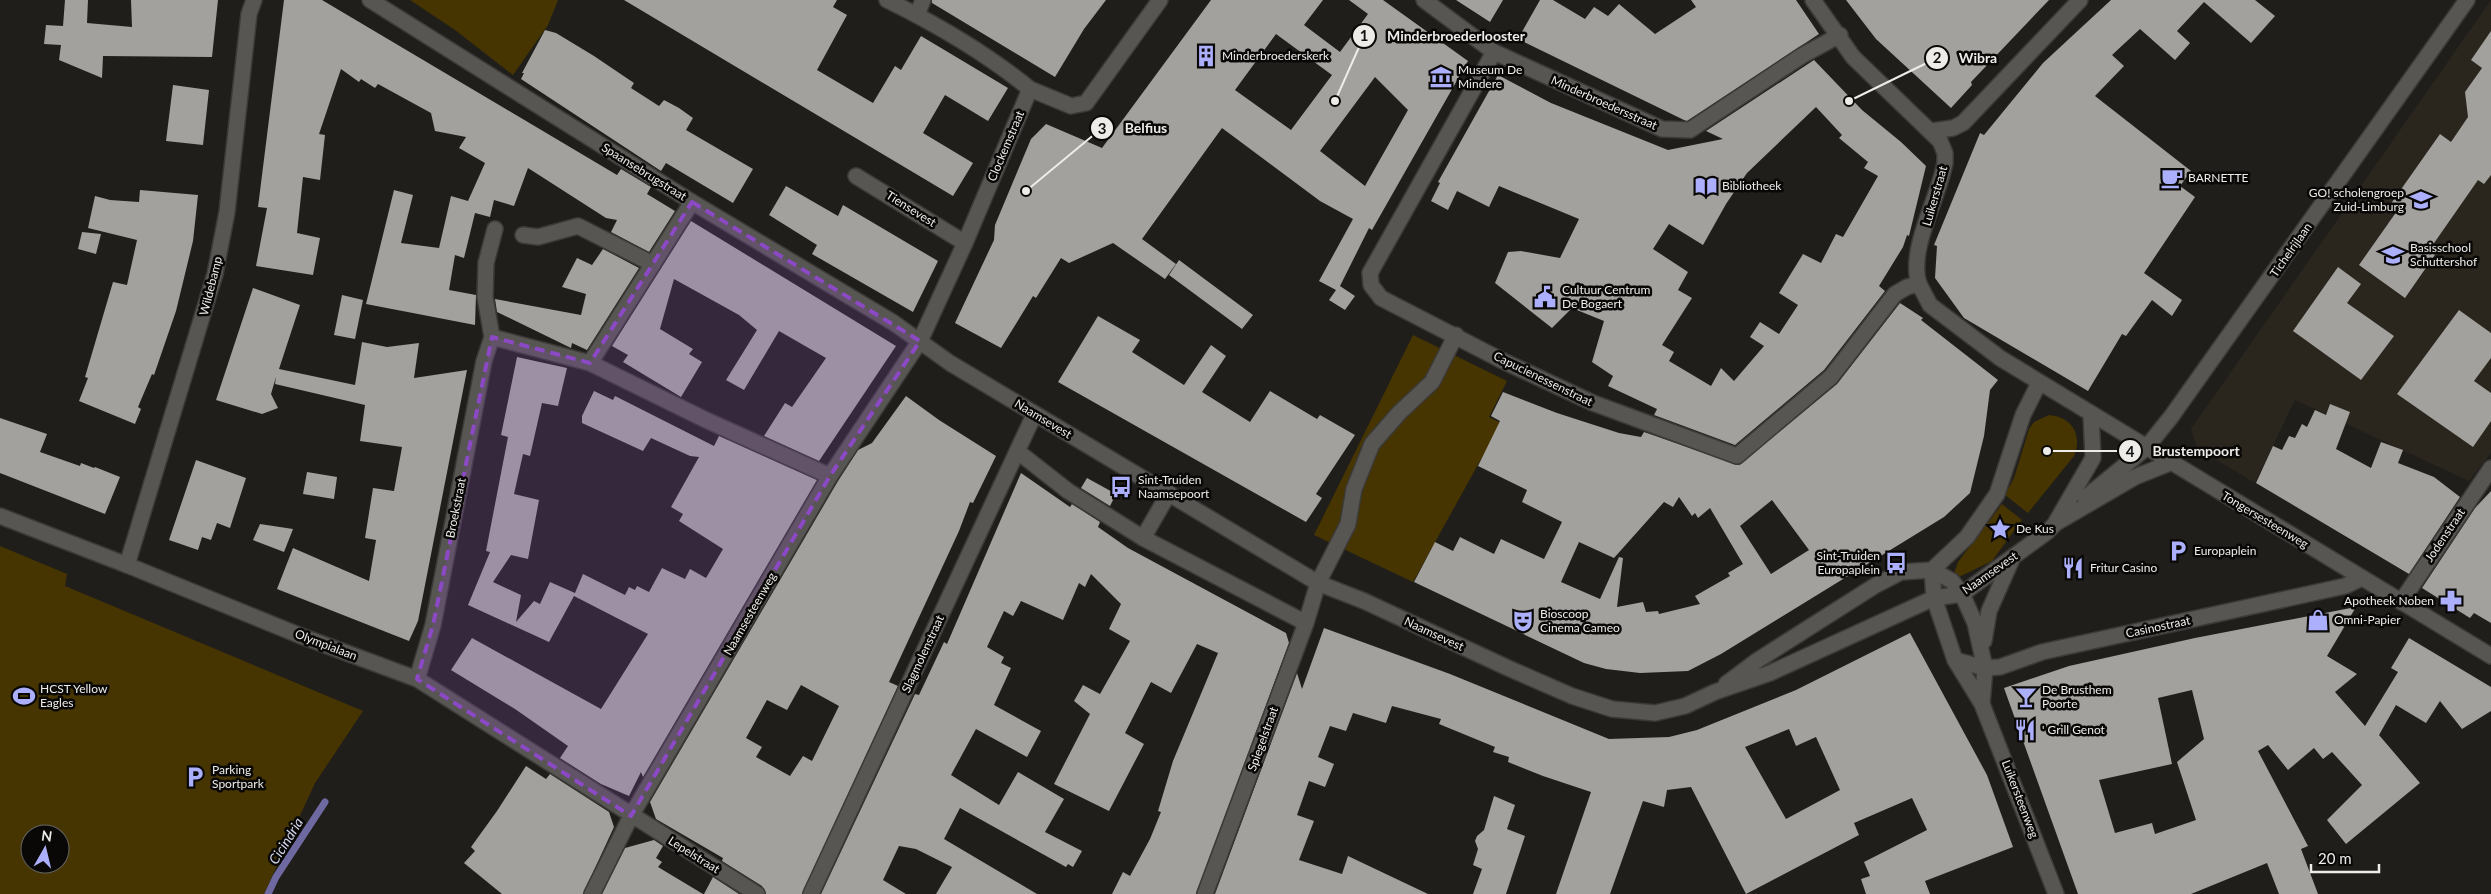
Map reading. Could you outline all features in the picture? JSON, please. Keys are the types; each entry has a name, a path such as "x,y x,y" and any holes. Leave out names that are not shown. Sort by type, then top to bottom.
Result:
{"street":[{"name":"Wildebamp","path":"127,565 215,274 227,212 249,14 254,0"},
{"name":"Spaansebrugstraat","path":"370,0 692,202 894,323 920,341"},
{"path":"886,0 917,15 1012,75 1030,90 1072,106 1086,103 1160,0"},
{"path":"917,15 923,0"},
{"name":"Minderbroedersstraat","path":"1424,0 1494,52 1662,129 1690,130 1803,55 1840,35"},
{"name":"Luikerstraat","path":"1813,0 1840,35 1853,57 1932,131 1940,141 1945,163 1919,249 1916,271 1919,284 1930,305 1946,319 2000,358 2039,383"},
{"path":"1932,131 1953,128 1968,119 2080,0"},
{"name":"Tichelrijlaan","path":"2056,523 2146,448 2205,370 2467,0"},
{"name":"Capucienessenstraat","path":"1494,52 1370,273 1371,285 1381,298 1456,335 1503,361 1593,403 1737,456 1831,377 1895,294 1907,287 1919,284"},
{"name":"Clockemstraat","path":"920,341 966,243 1030,90"},
{"name":"Tiensevest","path":"856,176 966,243"},
{"path":"590,363 692,202"},
{"path":"523,235 538,238 578,226 653,264"},
{"name":"Broekstraat","path":"417,679 433,625 484,361 492,337 485,296 486,263 495,229"},
{"name":"Spiegelstraat","path":"1205,894 1306,623 1318,583 1348,524 1354,488 1372,444 1432,382 1456,335"},
{"path":"492,337 590,363 706,420 830,476"},
{"name":"Naamsevest","path":"920,341 950,363 1034,415 1169,493 1318,583 1364,601 1572,696 1612,709 1654,713 1685,706 1715,692 1770,673 1934,598 1962,594 2056,523 2135,477 2170,463"},
{"name":"Naamsesteenweg","path":"592,894 632,816 830,476 920,341"},
{"path":"1932,570 1966,536 1997,494 2023,415 2039,383"},
{"name":"Tongersesteenweg","path":"2039,383 2491,656"},
{"name":"Slagmolenstraat","path":"811,894 1034,415"},
{"path":"2056,523 2092,463 2094,449 2091,415"},
{"path":"1017,452 1068,491 1144,538 1306,623"},
{"name":"Jodenstraat","path":"2401,602 2491,468"},
{"path":"1144,538 1169,493"},
{"name":"Olympialaan","path":"0,516 127,565 301,636 417,679 632,816"},
{"name":"Luikersteenweg","path":"1983,650 1989,611 2013,557"},
{"name":"Naamsevest","path":"1715,692 1758,660 1876,585 1901,572 1932,570"},
{"name":"Luikersteenweg","path":"1932,570 1952,581 1962,594 1975,623 1983,650 1985,668 1982,704"},
{"name":"Luikersteenweg","path":"1932,570 1934,598 1955,660 1982,704 2056,894"},
{"name":"Casinostraat","path":"1955,660 1985,668 2000,667 2042,652 2345,586 2362,578"},
{"name":"Lepelstraat","path":"632,816 757,894"}],"highlighted area":[{"path":"692,202 920,341 830,476 631,816 417,679 433,625 492,337 590,363"}],"shaded area":[{"path":"410,0 558,0 548,25 513,75 455,30"},
{"name":"GO! scholengroep Zuid-Limburg","path":"2491,0 2491,453 2469,481 2295,400 2255,483 2197,448 2191,429"},
{"path":"1413,335 1507,381 1489,417 1501,423 1413,582 1314,535"},
{"path":"2049,415 2064,419 2074,428 2077,441 2076,448 2074,456 2028,513 2005,495 2014,478 2029,429 2034,422"},
{"path":"2002,504 2022,520 1992,561 1959,577 1954,573 1958,562"},
{"name":"Parking Sportpark","path":"0,546 67,574 65,586 363,711 315,783 264,894 0,894"}],"building":[{"path":"65,0 88,0 87,23 132,27 131,0 218,0 212,57 103,56 102,78 59,60 61,45 44,44 46,25 63,26"},
{"path":"284,0 322,0 617,175 621,169 651,187 647,194 675,211 649,252 611,232 617,220 606,218 528,168 514,206 494,200 490,217 475,213 464,258 455,255 449,290 476,295 475,325 366,304 394,190 413,195 401,243 439,248 451,196 468,201 485,163 459,148 466,137 435,131 431,113 378,84 375,88 361,79 359,82 341,69 319,134 325,135 320,180 303,177 297,233 320,238 313,275 256,266 267,208 258,207"},
{"path":"624,0 837,0 833,7 847,15 817,70 873,103 895,66 901,70 921,36 1008,88 988,121 945,95 923,133 973,163 953,196"},
{"path":"932,0 1106,0 1084,29 1055,77 932,3"},
{"path":"1211,0 1323,0 1304,25 1340,52 1368,14 1349,0 1383,0 1468,61 1372,230 1369,228 1340,286 1355,296 1345,310 1329,300 1336,290 1319,281 1353,219 1320,201 1222,128 1142,239 1176,264 1165,279 1113,243 1069,263 1061,258 1036,298 1033,296 1001,348 955,323 994,240 995,225 1031,139 1046,124 1102,148","holes":["1276,34 1332,75 1291,130 1235,90","1375,77 1408,110 1365,186 1320,151"]},
{"path":"1456,0 1503,0 1490,22"},
{"path":"1540,0 1553,0 1585,19 1594,7 1608,16 1619,4 1655,34 1696,7 1691,0 1796,0 1819,34 1687,121 1518,39"},
{"path":"1846,0 2049,0 1971,82 1972,85 1951,108 1876,39"},
{"path":"2111,0 2255,0 2275,16 2251,43 2204,2 2177,31 2190,43 2175,60 2140,29 2112,55 2124,66 2095,96 2191,171 2180,186 2195,197 2144,273 2182,300 2172,316 2152,300 2126,336 2122,334 2088,391 1964,318 1935,278 1937,246 1934,245 1980,133 1984,135 2043,63"},
{"path":"545,30 556,33 594,56 634,83 631,88 659,106 664,100 679,108 693,118 686,130 753,169 733,203 666,163 661,171 521,79 524,73 522,73"},
{"path":"2491,31 2491,175 2484,184 2478,180 2432,246 2439,249 2405,298 2359,265 2397,211 2390,205 2440,134 2451,142 2468,117 2465,92 2482,68 2471,60"},
{"path":"1814,60 1862,110 1901,142 1926,166 1909,236 1907,235 1903,247 1879,286 1885,291 1824,370 1735,445 1654,415 1657,409 1608,386 1613,376 1592,362 1604,321 1572,308 1552,328 1495,283 1508,252 1521,251 1560,258 1579,219 1499,186 1489,207 1457,191 1448,210 1431,201 1440,183 1438,182 1498,75 1551,103 1668,150 1723,139 1706,131","holes":["1816,107 1842,135 1839,138 1868,162 1864,168 1878,176 1843,237 1836,234 1821,263 1803,254 1779,293 1798,305 1779,334 1760,322 1750,337 1764,346 1734,381 1721,368 1711,386 1669,361 1674,352 1662,345 1692,298 1678,290 1688,272 1653,249 1669,224 1703,245 1726,204 1747,173"]},
{"path":"173,85 209,90 203,145 166,141"},
{"path":"786,186 838,216 843,205 938,261 913,312 812,254 817,245 769,215"},
{"path":"140,190 198,195 193,241 176,311 154,375 152,374 138,407 141,409 135,424 79,401 88,378 85,377 113,282 127,285 137,240 88,228 95,196 110,200 139,202"},
{"path":"691,221 896,346 819,461 764,436 785,403 792,407 826,358 779,331 744,390 726,380 757,330 739,315 674,279 660,329 693,349 689,354 702,362 681,397 623,362 628,355 612,346"},
{"path":"82,232 101,234 96,254 78,249"},
{"path":"603,249 639,268 587,350 572,343 571,348 497,312 495,299 581,315 586,294 562,287 577,258 592,265"},
{"path":"1179,260 1253,315 1242,329 1169,275"},
{"path":"2338,267 2361,284 2347,303 2394,336 2361,380 2293,331"},
{"path":"253,288 300,305 279,369 355,385 362,342 387,347 419,343 414,378 467,370 418,621 409,641 277,589 293,548 369,581 376,540 365,538 373,488 394,491 402,447 360,441 365,405 275,384 276,377 271,394 278,408 262,414 216,400"},
{"path":"342,295 363,300 355,339 334,335"},
{"path":"1900,303 1923,318 1921,320 1998,380 1990,390 1984,436 1970,493 1944,517 1721,654 1688,671 1640,673 1606,669 1584,663 1414,582 1435,542 1453,551 1460,537 1494,554 1501,539 1544,559 1562,522 1522,502 1527,490 1478,466 1500,421 1491,416 1503,392 1557,413 1619,433 1641,437 1644,432 1739,465 1837,384","holes":["1679,497 1692,516 1695,513 1698,518 1710,508 1743,564 1728,573 1730,576 1695,596 1700,604 1659,614 1658,611 1646,612 1643,602 1617,607 1623,558 1619,557 1600,599 1561,582 1579,542 1614,558 1664,502 1673,507","1772,500 1809,550 1771,574 1740,526"]},
{"path":"2459,310 2491,333 2491,358 2474,381 2491,393 2491,421 2473,447 2397,394"},
{"path":"1098,316 1140,340 1132,352 1184,385 1211,345 1226,356 1202,392 1250,422 1270,391 1317,419 1320,415 1355,435 1316,494 1322,498 1306,522 1058,382"},
{"path":"517,357 567,368 558,406 542,403 530,456 523,454 514,494 539,500 528,559 511,555 493,582 521,595 516,622 534,601 540,604 550,582 575,593 583,574 625,595 629,587 635,590 637,586 649,592 662,568 685,579 690,569 706,578 723,549 679,521 683,514 671,507 699,457 690,456 651,438 643,451 582,423 582,416 594,391 613,400 615,396 714,446 719,436 817,480 643,777 641,772 629,796 601,784 560,758 568,746 515,709 451,670 472,638 601,709 648,634 574,596 549,642 468,605 490,552 486,551 508,437 501,435"},
{"path":"906,396 939,420 996,456 973,503 970,502 959,531 889,682 898,686 802,894 766,894 762,886 722,861 723,858 656,819 650,802 838,481 858,450 872,443","holes":["801,685 839,706 812,761 803,756 790,776 756,757 762,747 746,738 767,700 787,710"]},
{"path":"2330,404 2350,412 2336,449 2371,468 2381,442 2403,450 2398,463 2434,477 2460,497 2409,574 2256,483 2273,446 2282,450 2289,436 2295,438 2302,424 2307,427 2315,410 2326,415"},
{"path":"0,418 47,434 40,452 80,466 81,463 95,467 120,477 105,514 0,473"},
{"path":"196,460 246,478 230,528 217,523 211,540 202,537 198,550 169,540"},
{"path":"307,472 337,477 334,499 303,494"},
{"path":"1021,473 1070,507 1072,504 1100,522 1098,527 1128,548 1286,633 1289,643 1196,894 1112,894 1123,872 1130,876 1150,839 1161,812 1158,811 1173,761 1218,653 1197,644 1171,693 1151,682 1125,733 1144,744 1109,811 1054,784 1090,714 1074,701 1083,685 1100,694 1130,641 1109,629 1121,604 1091,574 1085,587 1079,583 1063,620 1021,601 1013,616 1004,611 987,647 1004,657 1001,663 1011,668 994,705 1041,731 1027,757 976,729 951,775 999,805 1018,772 1064,799 1045,832 1082,851 1073,867 1068,864 1066,867 960,808 944,839 1037,894 936,894 952,867 916,849 899,846 883,880 906,894 821,894 915,694 919,695 944,642 947,644"},
{"path":"1087,478 1116,494 1110,506 1081,488"},
{"path":"2491,491 2491,623 2474,613 2470,618 2422,588 2475,508"},
{"path":"260,524 293,529 284,552 253,540"},
{"path":"2356,607 2327,656 2357,674 2335,692 2365,726 2398,672 2391,668 2409,638 2491,687 2491,711 2462,729 2440,701 2426,723 2396,705 2379,735 2420,783 2346,844 2327,820 2362,785 2332,752 2323,759 2314,748 2288,770 2268,745 2258,751 2308,846 2301,849 2318,894 2279,894 2267,863 2191,894 2078,894 2004,688 2069,666 2195,638","holes":["2192,690 2204,739 2177,762 2196,820 2155,834 2152,823 2115,833 2099,780 2172,764 2158,698"]},
{"path":"1324,628 1450,674 1609,739 1669,737 1697,730 1796,690 1910,633 1987,775 2013,847 1925,881 1930,894 1866,894 1861,879 1870,876 1864,862 1927,830 1912,798 1854,823 1859,835 1746,894 1691,787 1667,790 1664,807 1643,801 1610,894 1556,894 1591,792 1508,762 1509,757 1493,752 1495,747 1439,724 1441,719 1392,706 1386,723 1353,713 1346,731 1330,726 1318,757 1334,764 1325,787 1309,781 1297,815 1314,821 1299,860 1342,874 1348,856 1428,894 1215,894 1297,673 1302,689","holes":["1789,729 1796,746 1816,737 1840,790 1786,819 1745,747"]},
{"path":"526,766 546,779 550,774 609,812 614,827 583,894 502,894 464,863 475,851 471,847"},
{"path":"1494,796 1515,805 1507,829 1525,836 1506,894 1473,894 1482,869 1473,865 1478,849 1475,841 1477,836 1484,830"},
{"path":"654,840 663,846 656,858 662,862 658,867 703,894 602,894 625,848"},
{"path":"713,877 739,894 704,894"}],"waterway":[{"name":"Cicindria","path":"268,894 276,877 325,802"}],"place":[{"name":"Minderbroederskerk","path":"1206,56"},
{"name":"Museum De Mindere","path":"1441,77"},
{"name":"Minderbroederlooster","path":"1335,101"},
{"name":"Wibra","path":"1849,101"},
{"name":"BARNETTE","path":"2172,178"},
{"name":"Bibliotheek","path":"1706,186"},
{"name":"Belfius","path":"1026,191"},
{"name":"GO! scholengroep Zuid-Limburg","path":"2421,200"},
{"name":"Basisschool Schuttershof","path":"2393,255"},
{"name":"Cultuur Centrum De Bogaert","path":"1545,297"},
{"name":"Brustempoort","path":"2047,451"},
{"name":"Sint-Truiden Naamsepoort","path":"1121,487"},
{"name":"De Kus","path":"2000,529"},
{"name":"Europaplein","path":"2178,551"},
{"name":"Sint-Truiden Europaplein","path":"1896,563"},
{"name":"Fritur Casino","path":"2073,568"},
{"name":"Apotheek Noben","path":"2451,601"},
{"name":"Omni-Papier","path":"2318,620"},
{"name":"Bioscoop Cinema Cameo","path":"1523,621"},
{"name":"HCST Yellow Eagles","path":"24,696"},
{"name":"De Brusthem Poorte","path":"2026,697"},
{"name":"' Grill Genot","path":"2025,730"},
{"name":"Parking Sportpark","path":"195,777"}]}
